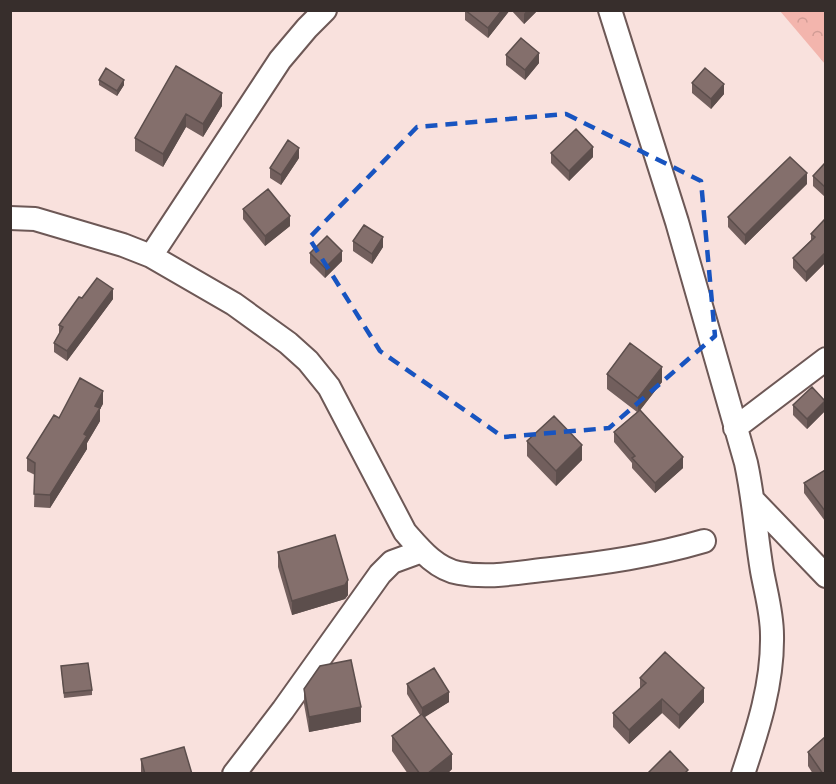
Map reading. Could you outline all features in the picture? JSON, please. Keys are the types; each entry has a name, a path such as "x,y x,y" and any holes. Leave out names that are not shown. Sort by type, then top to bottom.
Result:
{"street":[{"path":"152,256 280,60 325,10"},
{"path":"610,10 677,222 754,501 758,541 770,604 772,635 770,670 763,709 743,774"},
{"path":"10,218 35,219 152,256 261,322 308,361 328,387 405,532 422,551 438,564 458,573 508,575 651,555 704,541"},
{"path":"735,428 825,359"},
{"path":"754,501 825,576"},
{"path":"234,774 284,710 380,574 392,562 422,551"}],"highlighted area":[{"path":"566,114 701,181 715,336 609,428 503,437 380,351 309,238 417,127"}],"green space":[{"path":"780,11 825,11 825,64"}],"building":[{"path":"465,10 502,10 488,28"},
{"path":"521,38 539,53 525,70 506,55"},
{"path":"176,66 222,93 203,124 186,114 163,154 135,138"},
{"path":"106,68 124,80 117,91 99,80"},
{"path":"705,68 724,84 711,99 692,83"},
{"path":"576,129 593,147 569,171 551,153"},
{"path":"288,140 299,148 281,175 270,168"},
{"path":"790,157 807,173 745,235 728,217"},
{"path":"825,163 825,187 813,176"},
{"path":"268,189 290,216 265,236 243,209"},
{"path":"825,219 825,253 806,272 793,258 815,237 811,234"},
{"path":"364,225 383,237 372,254 353,241"},
{"path":"327,236 342,251 325,268 310,253"},
{"path":"97,278 113,289 67,351 54,343 63,327 59,325 79,297 82,298"},
{"path":"630,343 662,367 638,398 607,374"},
{"path":"80,378 103,391 95,406 100,408 84,434 87,436 50,495 34,494 35,463 27,458 54,415 59,418"},
{"path":"812,387 825,401 807,419 793,405"},
{"path":"640,410 683,457 655,483 632,458 635,456 614,432"},
{"path":"554,416 582,445 556,471 527,441"},
{"path":"825,470 825,511 804,483"},
{"path":"335,535 348,580 345,585 292,601 278,552"},
{"path":"665,652 704,688 679,715 662,699 629,730 613,713 646,683 640,678"},
{"path":"351,660 361,707 309,717 304,689 320,666"},
{"path":"88,663 92,690 64,693 61,666"},
{"path":"434,668 449,692 422,708 407,684"},
{"path":"422,714 452,754 427,774 420,774 392,736"},
{"path":"825,737 825,774 823,774 808,752"},
{"path":"184,747 192,774 145,774 141,759"},
{"path":"670,751 688,770 684,774 647,774"}]}
